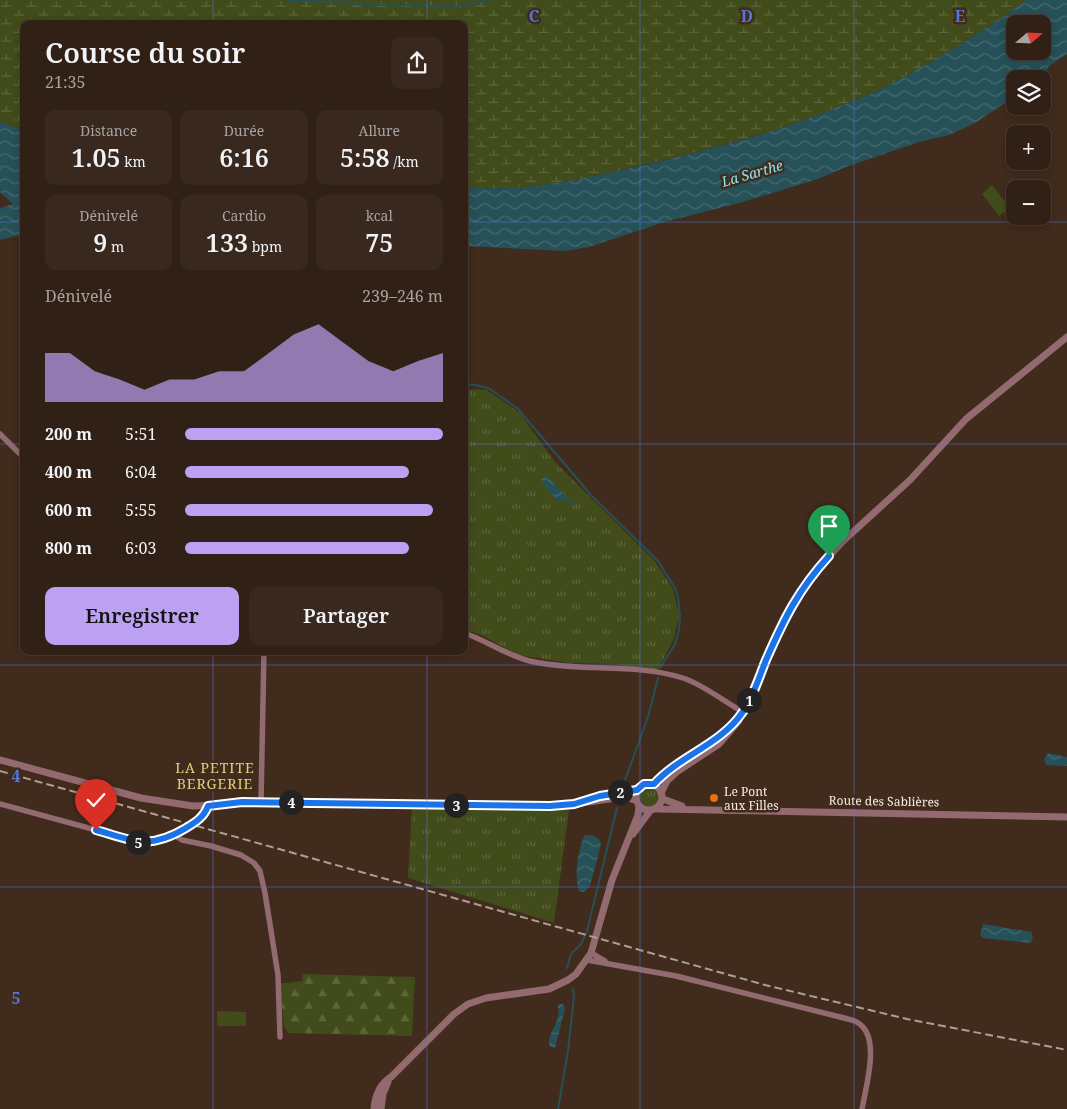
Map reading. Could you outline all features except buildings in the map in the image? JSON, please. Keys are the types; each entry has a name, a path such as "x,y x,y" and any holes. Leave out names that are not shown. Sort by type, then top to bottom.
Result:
{"street":[{"path":"623,851 639,824 662,804 665,784 678,771 719,744 738,722 785,616 817,569 842,542 910,480 966,419 1067,337"},
{"path":"0,434 20,454"},
{"path":"468,635 511,655 532,662 550,665 619,667 682,677 743,712"},
{"path":"261,802 264,655"},
{"path":"574,804 600,796 637,790 644,784 654,784 678,762 715,739 743,712"},
{"path":"0,760 141,798 183,805 208,806 261,802 539,806 574,804 624,797 654,810"},
{"path":"654,784 662,796"},
{"path":"374,1109 384,1081 391,1077 460,1008 481,999 540,991 556,986 576,974 591,953 612,880 638,815 637,790"},
{"name":"Route des Sablières","path":"662,796 677,805 700,808"},
{"path":"0,804 137,842 156,841 174,835 199,820 208,806"},
{"name":"Route des Sablières","path":"654,810 700,808 1067,817"},
{"path":"174,835 182,840 212,846 241,855 254,863 260,871 277,967 280,1037"},
{"path":"591,953 612,964"},
{"path":"587,960 676,976 858,1022 867,1032 871,1045 870,1064 862,1109"},
{"path":"380,1109 383,1094 391,1077"}],"green space":[{"path":"0,0 1027,0 993,24 922,67 881,89 825,112 774,130 670,159 599,175 532,186 510,188 468,187 468,20 20,20 20,129 0,122"},
{"path":"992,185 1006,203 1006,211 999,216 982,194"},
{"path":"468,389 487,390 519,412 555,462 654,560 673,589 679,615 674,639 657,671 614,664 569,663 519,655 479,634 468,631"},
{"path":"650,787 657,790 660,797 657,804 650,807 643,804 640,797 643,790"},
{"path":"412,807 569,810 554,923 408,878"},
{"path":"303,974 415,977 412,1036 288,1033 284,1026 280,984 302,981"},
{"path":"217,1011 246,1012 246,1026 217,1026"}],"water":[{"name":"La Sarthe","path":"1027,0 1067,0 1067,54 1046,70 1006,70 1006,102 975,123 949,135 919,142 846,167 818,179 743,202 664,222 589,247 565,251 468,246 468,187 508,188 552,184 667,160 720,146 798,122 881,89 940,57"},
{"path":"0,122 20,129 20,235 0,240 0,208 13,204 0,192"},
{"path":"544,476 550,479 575,504 573,506 563,499 558,501 544,485 541,479"},
{"path":"1048,753 1067,757 1067,766 1046,765 1044,759"},
{"path":"585,835 592,835 599,839 601,845 590,886 584,892 580,892 577,880 577,864 580,847"},
{"path":"983,924 1031,932 1033,939 1030,943 983,938 980,935"},
{"path":"562,1004 565,1009 555,1048 549,1046 549,1038 559,1012 557,1005"}],"waterway":[{"path":"287,0 381,5 456,6 490,0"},
{"path":"468,384 490,389 517,408 591,495 658,561 675,588 680,616 675,644 660,668"},
{"path":"625,780 648,717 658,678"},
{"path":"567,968 571,954 581,944 587,931 617,808"},
{"path":"558,1109 568,1051 574,996 573,989"}],"railway":[{"path":"0,771 765,985 907,1019 1067,1050"}],"place":[{"name":"Le Pont aux Filles","path":"714,798"}],"district":[{"name":"LA PETITE BERGERIE","path":"215,776"}],"route":[{"path":"96,830 137,842 149,842 174,835 199,820 208,806 242,802 550,806 574,804 600,796 637,790 644,784 654,784 678,762 708,744 728,728 743,712 785,616 803,587 829,556"}]}
